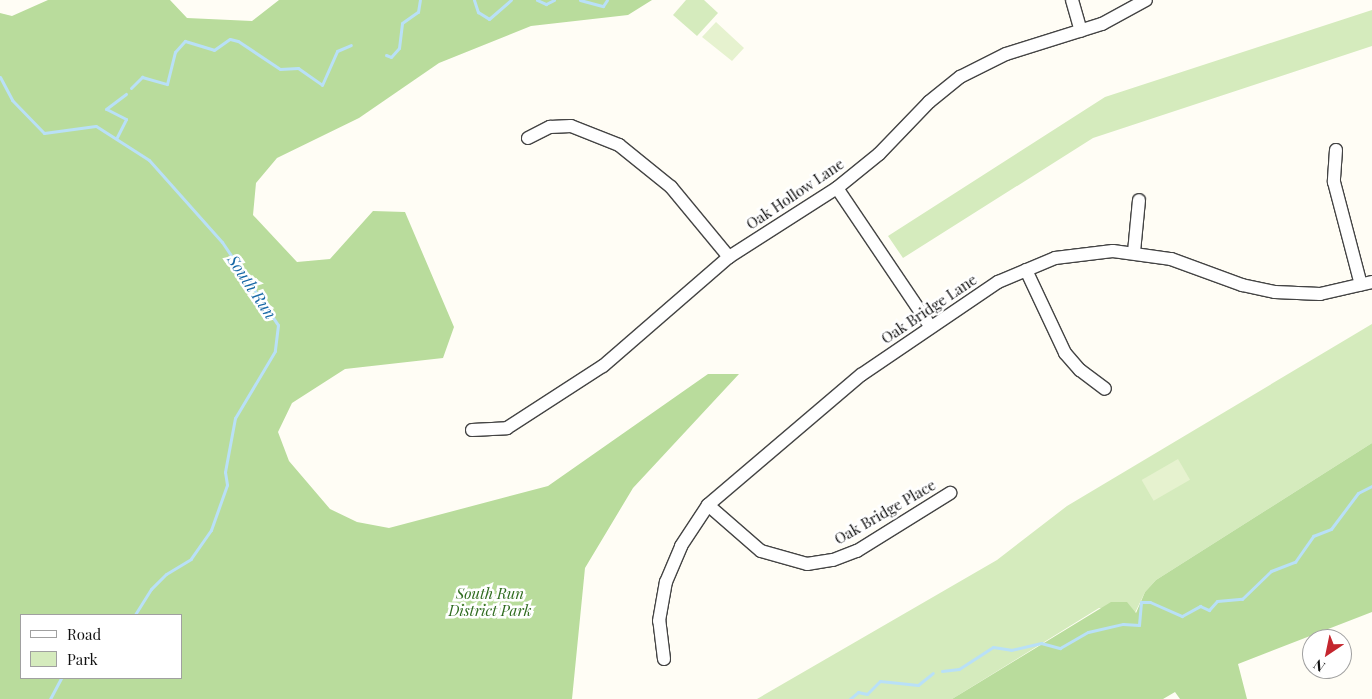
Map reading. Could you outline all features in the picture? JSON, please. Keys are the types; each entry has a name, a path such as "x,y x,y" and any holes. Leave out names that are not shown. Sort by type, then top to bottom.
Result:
{"street":[{"path":"1072,0 1080,31"},
{"name":"Oak Hollow Lane","path":"472,430 507,428 567,392 636,340 729,257 836,188 879,154 929,102 960,76 1006,54 1113,19 1146,0"},
{"path":"528,138 550,127 571,126 619,145 671,187 729,257"},
{"path":"1336,150 1334,182 1366,283"},
{"path":"836,188 930,326"},
{"path":"1134,252 1139,200"},
{"name":"Oak Bridge Lane","path":"664,659 659,621 666,582 681,546 708,505 862,374 930,326 998,282 1026,270 1075,254 1134,252 1171,259 1242,285 1275,292 1320,294 1366,283"},
{"path":"1026,270 1065,353 1080,370 1106,388"},
{"name":"Oak Bridge Place","path":"708,505 762,551 806,564 833,560 857,551 950,493"}],"green space":[{"name":"South Run District Park","path":"48,0 170,0 187,18 252,21 279,0 652,0 628,15 531,26 439,63 359,118 277,158 256,183 253,215 297,262 330,259 373,211 405,212 454,327 443,358 345,369 292,403 278,432 289,461 330,509 357,522 389,528 548,486 708,374 739,374 633,488 585,568 572,699 0,699 0,13 12,16"},
{"path":"686,0 704,0 718,13 697,36 673,15"},
{"path":"1372,10 1372,46 1093,138 903,258 888,236 1105,97"},
{"path":"716,22 744,48 732,61 702,37"},
{"path":"1372,324 1372,443 1156,580 1145,592 1135,613 1099,608 952,699 757,699 997,560 1067,506"},
{"path":"1372,443 1372,612 1328,629 1302,629 1302,639 1238,664 1247,699 1180,699 1175,692 1163,699 952,699 1111,602 1127,602 1136,613 1145,592 1156,580"},
{"path":"1178,459 1190,480 1154,501 1142,480"}],"waterway":[{"path":"386,55 391,57 399,48 402,23 418,12 420,0"},
{"path":"474,0 478,12 489,19 511,0"},
{"path":"537,0 546,4 554,0"},
{"path":"580,0 603,6 607,0"},
{"path":"131,88 142,77 167,84 175,52 185,41 214,50 230,39 238,41 280,69 298,68 322,85 337,51 351,45"},
{"name":"South Run","path":"0,77 12,100 44,133 96,126 149,160 222,242 278,325 275,351 235,418 225,472 227,485 211,530 191,559 166,574 151,589 136,614"},
{"path":"117,137 126,119 106,109 126,94"},
{"path":"942,671 959,669 993,647 1011,650 1041,643 1060,648 1088,632 1123,624 1139,625 1141,602 1150,602 1182,616 1200,606 1209,610 1217,601 1242,599 1271,571 1295,562 1313,536 1331,529 1358,493 1372,486"},
{"path":"850,699 858,692 867,694 880,681 918,685 933,673"},
{"name":"South Run","path":"50,699 60,679"}]}
